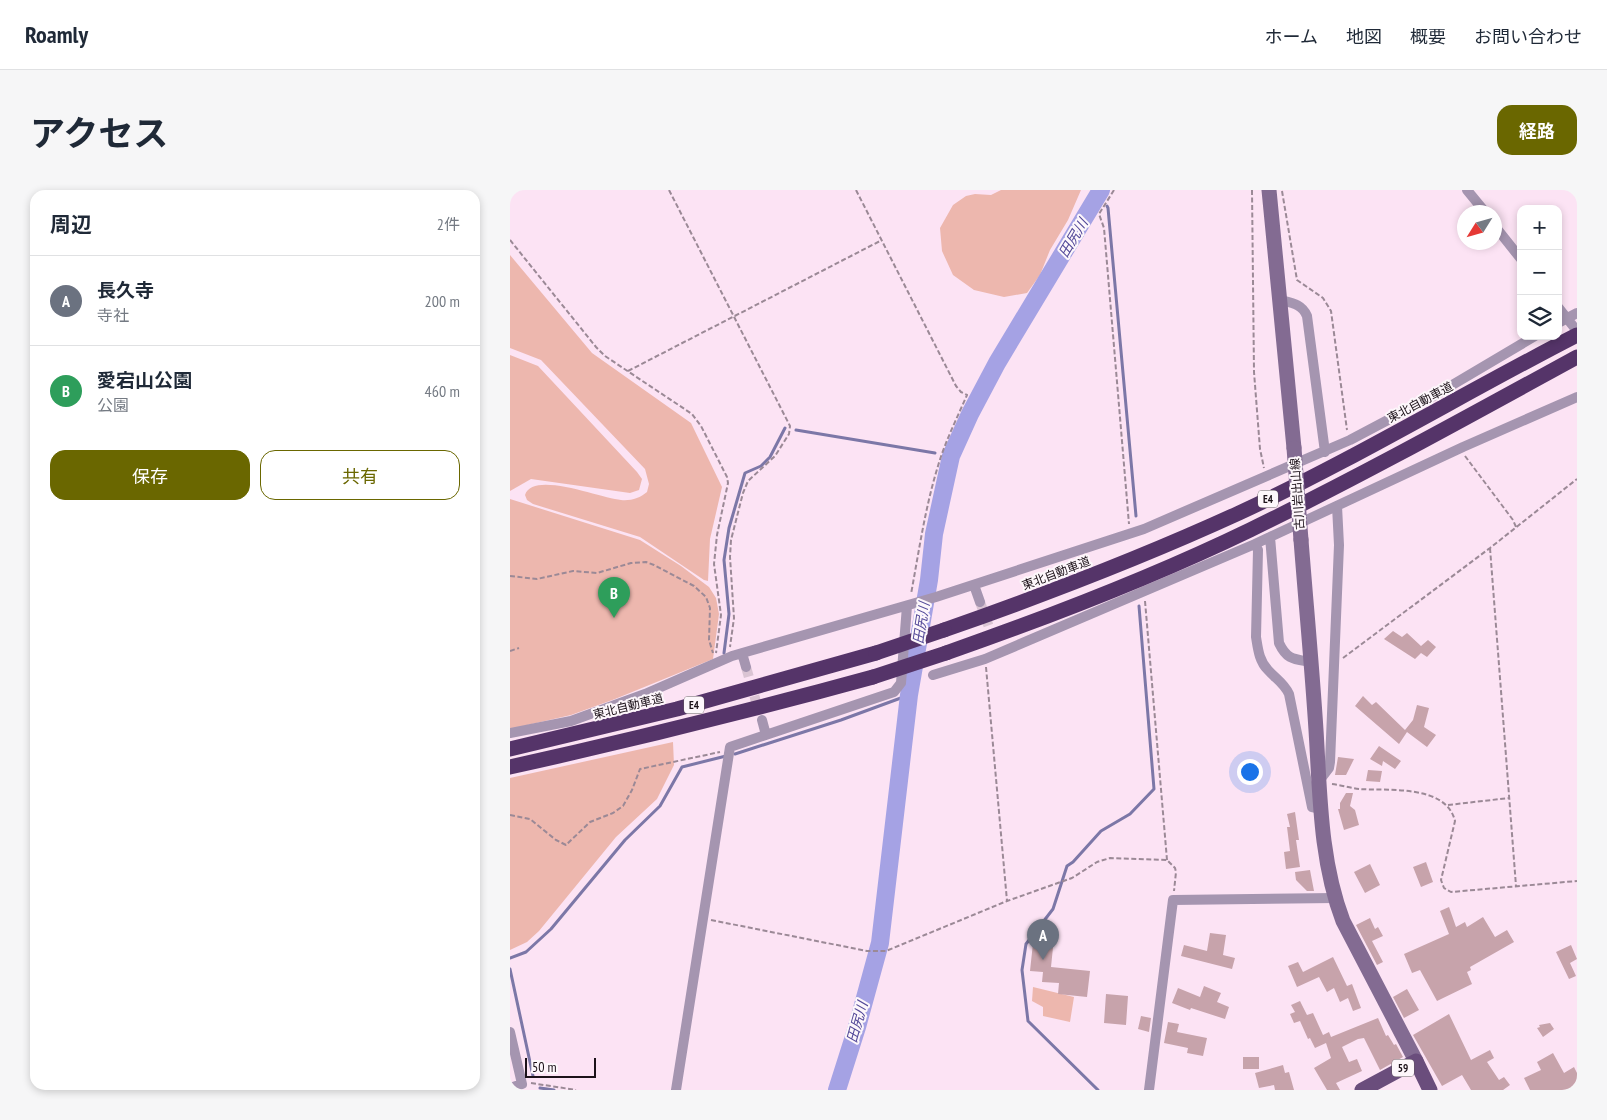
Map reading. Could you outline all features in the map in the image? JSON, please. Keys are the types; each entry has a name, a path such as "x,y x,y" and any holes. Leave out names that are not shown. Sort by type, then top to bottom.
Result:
{"highway":[{"name":"東北自動車道","path":"510,749 677,709 876,653 1096,574 1165,546 1320,473 1577,333"},
{"name":"E4","path":"510,767 683,727 873,677 946,653 1101,596 1240,535 1329,491 1577,357"}],"main road":[{"name":"59","path":"1362,1090 1416,1061 1430,1090"}],"street":[{"name":"古川岩出山線","path":"1269,190 1294,448 1321,809 1328,872 1343,921 1416,1061"},
{"path":"1468,190 1480,205"},
{"path":"1502,235 1517,254"},
{"path":"1280,300 1299,305 1307,316 1325,452"},
{"path":"1577,313 1562,320 1577,333"},
{"path":"510,733 571,721 645,694 737,654 936,597 1130,533 1350,440 1437,394 1528,340"},
{"path":"933,675 998,653 1144,592 1255,544 1463,447 1577,397"},
{"path":"1319,781 1329,768 1330,762 1340,545 1337,506"},
{"path":"1270,537 1279,643 1289,658 1311,662"},
{"path":"1255,544 1258,550 1256,637 1258,650 1262,662 1268,670 1286,686 1312,807 1321,809"},
{"path":"974,584 980,602"},
{"path":"676,1090 730,747 894,692 901,683 910,605"},
{"path":"994,642 998,653"},
{"path":"737,654 746,667"},
{"path":"762,720 766,735"},
{"path":"1149,1090 1173,900 1335,898"},
{"path":"510,1032 522,1084 510,1088"}],"path":[{"path":"669,190 790,426 789,434 774,456 753,476 743,493 731,540 730,557 734,611 730,646 737,654"},
{"path":"856,190 956,386 967,395 938,466 929,500 910,605"},
{"path":"1114,190 1099,214 1104,228 1130,533"},
{"path":"1252,190 1254,372 1260,450 1266,477"},
{"path":"1282,190 1297,280 1322,298 1331,311 1345,423 1350,440"},
{"path":"510,240 605,356 692,414 702,426 727,477 728,490 714,564 721,615 716,663"},
{"path":"628,371 882,240"},
{"path":"1463,447 1466,457 1514,520 1516,527"},
{"path":"1334,666 1490,548 1577,479"},
{"path":"1490,548 1516,886"},
{"path":"510,576 537,579 573,571 597,573 631,563 646,562 654,565 694,586 706,597 710,608 709,640 716,663"},
{"path":"1144,592 1167,860 1175,868 1176,872 1173,900"},
{"path":"510,651 519,648"},
{"path":"985,658 1007,902"},
{"path":"510,815 530,819 556,840 566,845 590,822 613,813 623,806 640,769 730,750"},
{"path":"1319,781 1357,789 1412,790 1448,805 1509,798"},
{"path":"1448,805 1455,821 1441,880 1444,888 1451,892 1577,881"},
{"path":"704,918 867,951 886,951 1057,882 1072,878 1097,862 1110,858 1167,860"},
{"path":"522,1084 531,1083 576,1090"}],"shaded area":[{"path":"1001,190 1081,190 1068,220 1050,250 1040,275 1027,293 1004,297 974,290 953,275 942,251 940,228 953,205 966,196 975,194 991,195"},
{"path":"510,255 592,353 691,423 722,487 710,539 708,581 640,537 533,504 527,500 525,495 531,488 541,485 554,485 628,500 635,499 647,492 649,484 645,469 541,360 510,348"},
{"path":"510,355 538,366 637,472 642,479 639,490 630,493 531,479 510,491"},
{"path":"510,499 640,540 681,566 709,587 716,598 719,614 713,659 571,715 510,729"},
{"path":"673,742 674,765 657,799 616,837 539,931 527,942 510,950 510,778"},
{"path":"1033,987 1074,997 1070,1022 1043,1016 1043,1007 1032,1001"}],"building":[{"path":"1393,631 1402,637 1407,633 1421,646 1428,640 1436,647 1427,657 1421,653 1415,659 1384,639"},
{"path":"1363,696 1372,705 1376,702 1405,730 1413,720 1417,705 1429,708 1424,727 1436,735 1427,747 1407,732 1399,744 1355,706"},
{"path":"1379,746 1401,761 1395,769 1383,761 1382,766 1370,759"},
{"path":"1338,757 1354,759 1346,775 1335,775"},
{"path":"1368,770 1382,771 1380,782 1366,781"},
{"path":"1346,793 1353,793 1350,806 1355,810 1359,825 1344,830 1338,809 1340,809 1340,803"},
{"path":"1295,812 1299,840 1296,840 1300,867 1286,869 1284,852 1290,851 1287,827 1290,827 1287,814"},
{"path":"1426,862 1433,882 1421,887 1413,867"},
{"path":"1370,864 1380,885 1365,893 1354,872"},
{"path":"1310,870 1314,891 1307,891 1296,880 1295,872"},
{"path":"1449,907 1456,927 1465,922 1467,927 1483,917 1495,937 1507,930 1514,942 1470,967 1471,970 1467,972 1472,984 1437,1001 1420,970 1412,973 1404,954 1449,934 1440,911"},
{"path":"1370,918 1375,929 1378,927 1383,936 1372,941 1383,962 1377,965 1356,925"},
{"path":"1047,927 1055,928 1051,967 1090,971 1087,997 1058,994 1059,983 1042,982 1043,972 1030,971 1033,943 1040,944"},
{"path":"1210,933 1226,935 1223,955 1235,958 1232,969 1181,956 1184,945 1207,951"},
{"path":"1571,945 1577,959 1570,963 1576,976 1569,979 1556,952"},
{"path":"1333,957 1347,986 1352,984 1361,1008 1353,1011 1348,998 1340,1002 1334,988 1327,992 1319,977 1297,987 1288,966 1298,962 1303,972"},
{"path":"1204,986 1221,993 1217,1002 1229,1007 1225,1019 1172,1003 1178,988 1200,997"},
{"path":"1407,989 1419,1010 1404,1018 1393,997"},
{"path":"1106,994 1128,996 1126,1025 1104,1023"},
{"path":"1300,1001 1307,1015 1313,1013 1323,1035 1329,1032 1331,1037 1378,1018 1386,1036 1388,1035 1394,1045 1396,1044 1403,1057 1380,1070 1364,1038 1358,1039 1342,1047 1349,1062 1357,1059 1362,1071 1336,1083 1340,1090 1327,1090 1314,1068 1331,1058 1326,1043 1315,1048 1310,1038 1308,1039 1300,1021 1294,1023 1290,1014 1295,1012 1291,1005"},
{"path":"1449,1014 1471,1060 1490,1050 1494,1058 1487,1062 1499,1080 1504,1077 1510,1085 1503,1090 1471,1090 1462,1075 1442,1086 1413,1035"},
{"path":"1141,1016 1151,1018 1149,1032 1138,1029"},
{"path":"1168,1022 1179,1024 1177,1032 1207,1038 1203,1056 1187,1053 1188,1048 1164,1043"},
{"path":"1550,1023 1554,1029 1543,1037 1537,1028 1540,1027 1539,1025"},
{"path":"1553,1053 1564,1073 1574,1067 1577,1073 1577,1088 1573,1090 1530,1090 1524,1078 1541,1070 1537,1062"},
{"path":"1243,1057 1259,1057 1259,1069 1243,1069"},
{"path":"1283,1065 1285,1073 1289,1072 1294,1090 1275,1090 1274,1085 1259,1088 1255,1073"}],"waterway":[{"name":"田尻川","path":"837,1090 857,1027 880,943 909,695 929,580 934,534 951,456 970,414 997,363 1101,190"},
{"name":"田尻川","path":"1096,199 1101,202"},
{"path":"1107,206 1136,516"},
{"path":"724,653 729,614 724,560 729,528 745,473 761,466 770,457 785,428"},
{"path":"796,430 935,453"},
{"path":"1098,1090 1028,1021 1022,970 1026,944 1053,909 1067,866 1073,862 1101,831 1130,814 1154,789 1139,606"},
{"path":"735,754 841,720 909,695"},
{"path":"510,958 526,952 551,929 625,840 660,806 682,767 726,756"},
{"path":"510,969 533,1076"},
{"path":"540,1088 554,1090"}],"tunnel":[{"path":"980,602 994,641"},
{"path":"746,667 759,712"}],"place":[{"name":"愛宕山公園","path":"614,618"},
{"name":"長久寺","path":"1043,960"}]}
